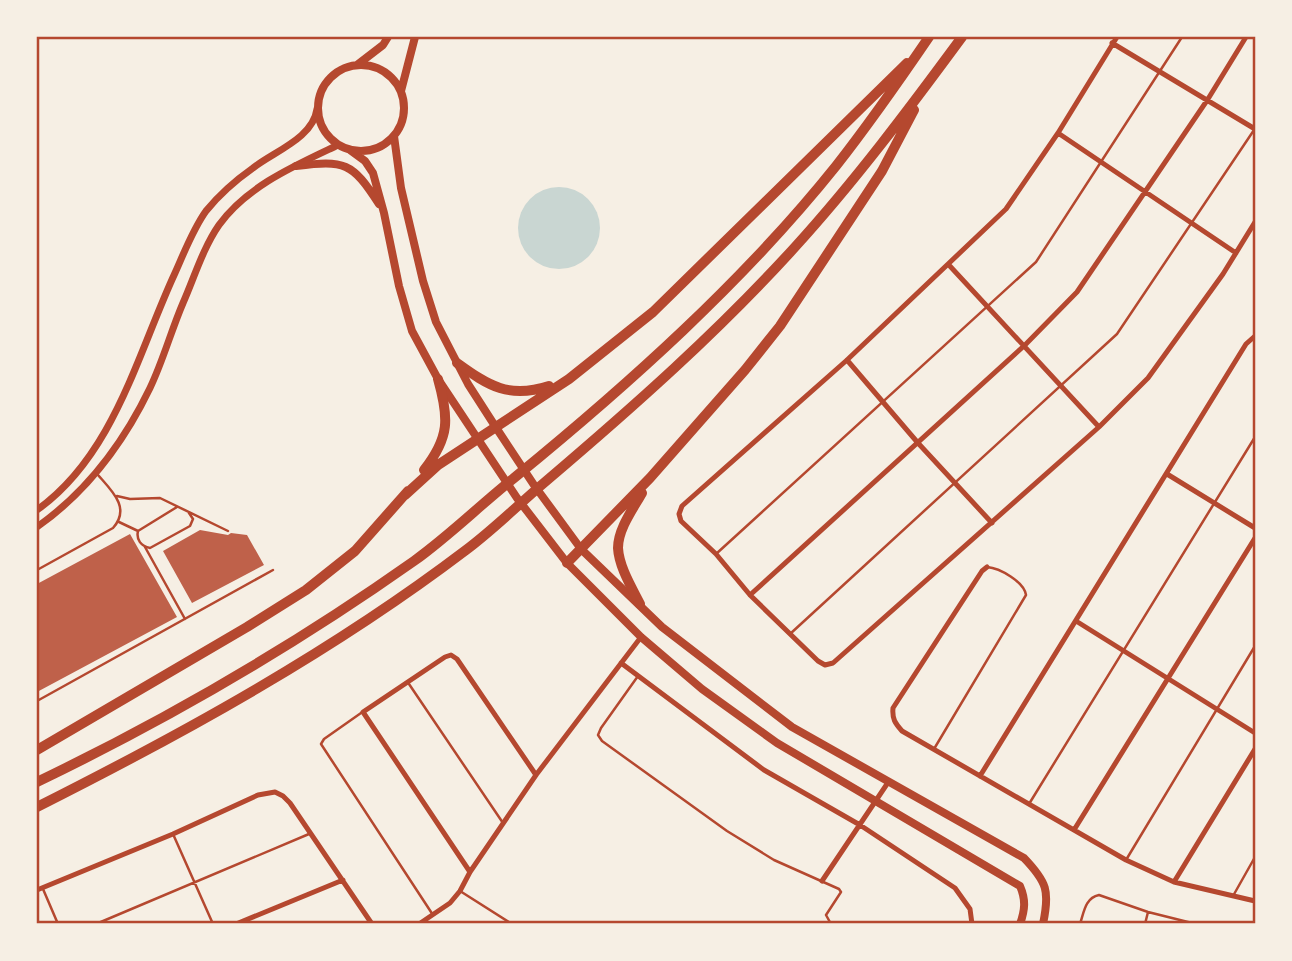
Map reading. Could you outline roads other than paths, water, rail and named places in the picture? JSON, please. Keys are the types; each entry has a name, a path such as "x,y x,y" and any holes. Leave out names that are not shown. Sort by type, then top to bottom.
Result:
{"highway":[{"path":"37,782 209,693 342,610 416,559 562,439 714,299 770,242 834,167 901,79 929,37"},
{"path":"37,807 205,719 292,668 467,549 635,405 740,305 834,201 962,37"},
{"path":"405,495 438,465 569,379 653,312 917,54"},
{"path":"567,563 650,478 780,326 882,171 926,85"},
{"path":"457,363 484,383 503,391 531,392 569,379"},
{"path":"37,750 306,590 355,551 437,454 447,426 446,409 438,379"},
{"path":"639,604 618,548 622,528 650,478"}],"main road":[{"path":"388,37 383,45 357,65 333,75 324,84 317,109 320,123 327,135 365,161 373,173 412,331 438,379 556,551 640,637 702,689 777,743 1020,886 1025,910 1020,924"},
{"path":"350,150 374,149 394,135 404,114 401,91 415,37"},
{"path":"357,65 370,65 383,71 394,79 401,91"},
{"path":"394,135 401,188 423,281 436,322 495,426 572,537 662,627 792,727 1024,858 1039,873 1045,885 1048,898 1043,924"},
{"path":"296,166 325,162 353,169 365,181 384,213"}],"street":[{"path":"1117,37 1058,133 1006,209 847,359 682,506 679,514 681,520 716,554 750,595 818,662 825,665 833,663 1099,427 1148,378 1255,222"},
{"path":"750,595 1025,345 1077,292 1208,99 1246,37"},
{"path":"1112,43 1255,128"},
{"path":"37,510 77,471 105,434 188,246 206,212 230,186 300,136 316,121 317,109"},
{"path":"1058,133 1236,253"},
{"path":"37,527 63,509 97,474 125,437 151,386 198,269 219,226 238,204 296,166 338,145"},
{"path":"215,202 228,216"},
{"path":"948,264 1099,427"},
{"path":"980,776 1246,344 1255,337"},
{"path":"847,359 918,443 992,523"},
{"path":"1167,474 1255,528"},
{"path":"1074,830 1255,538"},
{"path":"987,567 982,570 893,708 892,718 902,731 1126,860 1174,881 1255,901"},
{"path":"1076,621 1255,733"},
{"path":"419,924 450,903 460,891 536,775 640,637"},
{"path":"470,872 363,712 451,655 457,659 536,775"},
{"path":"621,663 764,770 860,825 955,888 970,909 972,924"},
{"path":"1174,881 1255,749"},
{"path":"822,881 889,782"},
{"path":"40,889 173,834 258,795 275,792 290,803 372,924"},
{"path":"236,924 342,880"}],"lane":[{"path":"716,554 1036,262 1182,37"},
{"path":"790,634 1117,334 1255,128"},
{"path":"1029,804 1255,437"},
{"path":"37,570 113,528 118,522 121,514 117,496 97,474"},
{"path":"117,496 130,499 160,498 228,531"},
{"path":"138,531 178,507"},
{"path":"145,547 150,548 190,526 193,519 188,511"},
{"path":"118,522 138,531"},
{"path":"138,531 138,539 185,620"},
{"path":"934,749 1026,594 1023,586 994,568 987,567"},
{"path":"37,701 272,570"},
{"path":"1126,860 1255,646"},
{"path":"638,676 601,728 598,735 602,741 727,831 774,860 839,888 841,892 826,915 831,924"},
{"path":"408,681 503,824"},
{"path":"363,712 324,739 321,744 433,915"},
{"path":"173,834 212,924"},
{"path":"96,924 311,834"},
{"path":"1233,896 1255,857"},
{"path":"40,889 58,924"},
{"path":"460,891 512,924"},
{"path":"1080,924 1086,904 1091,897 1099,895 1148,912 1196,924"},
{"path":"1145,924 1148,912"}]}
